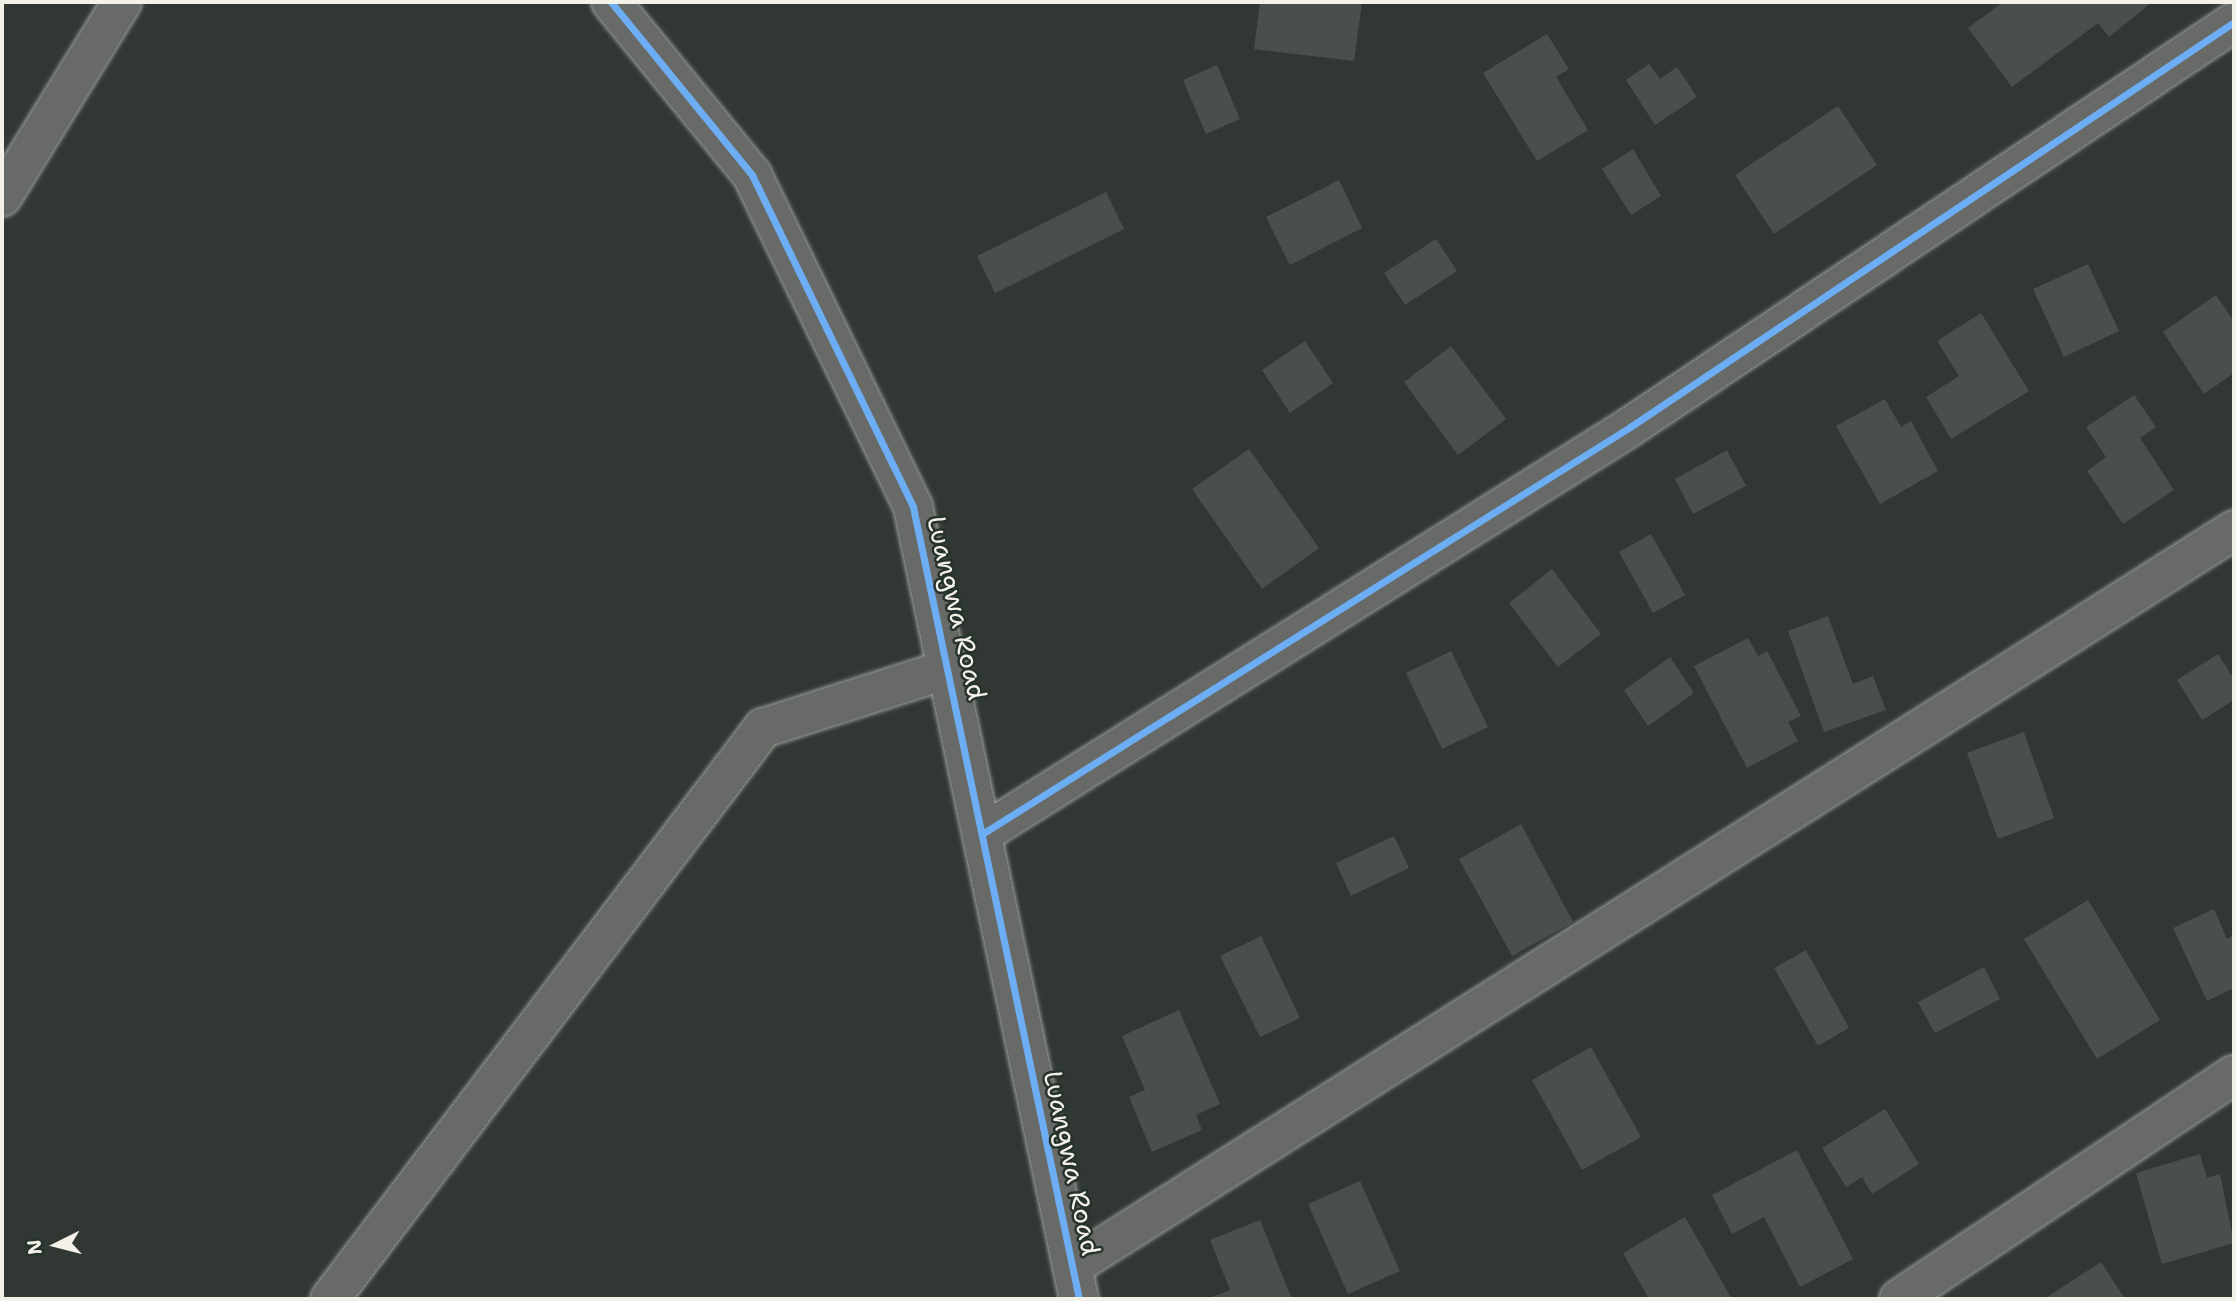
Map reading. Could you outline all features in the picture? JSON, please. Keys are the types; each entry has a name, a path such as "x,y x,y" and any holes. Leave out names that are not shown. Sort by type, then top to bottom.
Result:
{"main road":[{"path":"2,197 122,2"},
{"name":"Luangwa Road","path":"611,2 752,175 787,239 913,507 951,668 982,834 1076,1283"},
{"path":"982,834 1630,427 2234,22"},
{"path":"1076,1283 2234,530"},
{"path":"330,1299 763,728 951,668"},
{"path":"1899,1299 2234,1075"}],"building":[{"path":"1260,2 1362,2 1354,61 1254,49"},
{"path":"2003,2 2152,2 2109,37 2098,23 2012,87 1968,28"},
{"path":"1547,34 1569,69 1556,77 1588,130 1537,161 1483,73"},
{"path":"1649,64 1660,79 1677,67 1697,97 1655,125 1626,80"},
{"path":"1217,65 1240,119 1206,134 1183,80"},
{"path":"1838,106 1877,165 1774,234 1735,175"},
{"path":"1633,149 1661,196 1631,215 1602,169"},
{"path":"1339,180 1362,228 1290,265 1266,217"},
{"path":"1106,192 1124,229 995,293 977,256"},
{"path":"1436,239 1457,271 1405,305 1384,273"},
{"path":"2088,264 2119,331 2064,357 2033,289"},
{"path":"2216,295 2234,322 2234,373 2204,394 2163,332"},
{"path":"1981,313 2029,391 1951,439 1926,397 1959,376 1937,341"},
{"path":"1305,341 1333,383 1290,413 1262,370"},
{"path":"1451,346 1506,419 1458,455 1404,382"},
{"path":"2134,395 2156,427 2140,438 2174,490 2123,524 2087,471 2106,457 2086,427"},
{"path":"1885,399 1901,427 1911,421 1938,471 1880,504 1836,426"},
{"path":"1249,449 1319,548 1262,589 1192,489"},
{"path":"1727,450 1746,486 1693,514 1675,479"},
{"path":"1651,534 1685,595 1653,613 1619,552"},
{"path":"1552,569 1601,634 1558,667 1509,603"},
{"path":"1828,616 1853,684 1873,676 1886,710 1824,732 1788,631"},
{"path":"1748,638 1758,656 1767,651 1801,716 1788,722 1798,741 1747,768 1694,666"},
{"path":"1451,651 1488,727 1442,749 1406,673"},
{"path":"2218,654 2234,679 2234,700 2202,720 2177,680"},
{"path":"1670,657 1694,693 1648,726 1624,690"},
{"path":"2024,732 2054,818 1998,839 1967,753"},
{"path":"1521,824 1573,922 1512,956 1459,859"},
{"path":"1394,836 1409,868 1351,896 1336,863"},
{"path":"2088,900 2160,1020 2097,1059 2024,939"},
{"path":"2214,909 2227,939 2234,935 2234,988 2207,1001 2173,928"},
{"path":"1261,936 1300,1018 1260,1037 1220,956"},
{"path":"1806,950 1849,1028 1818,1046 1774,968"},
{"path":"1984,967 2000,999 1935,1033 1918,1002"},
{"path":"1179,1010 1220,1104 1196,1115 1202,1130 1152,1152 1129,1097 1145,1090 1122,1036"},
{"path":"1591,1047 1641,1137 1582,1170 1532,1080"},
{"path":"1885,1109 1919,1164 1872,1194 1862,1177 1846,1187 1822,1148"},
{"path":"1797,1150 1853,1259 1800,1287 1764,1217 1732,1234 1712,1195"},
{"path":"2200,1154 2207,1178 2220,1174 2234,1243 2162,1264 2136,1173"},
{"path":"1360,1181 1400,1271 1348,1294 1308,1204"},
{"path":"1685,1217 1732,1299 1649,1299 1623,1253"},
{"path":"1260,1220 1292,1299 1207,1299 1230,1290 1210,1240"},
{"path":"2101,1262 2125,1299 2044,1299"}],"cycle path":[{"path":"611,2 752,175 913,507 1079,1299"},
{"path":"982,834 1630,427 2234,22"}]}
